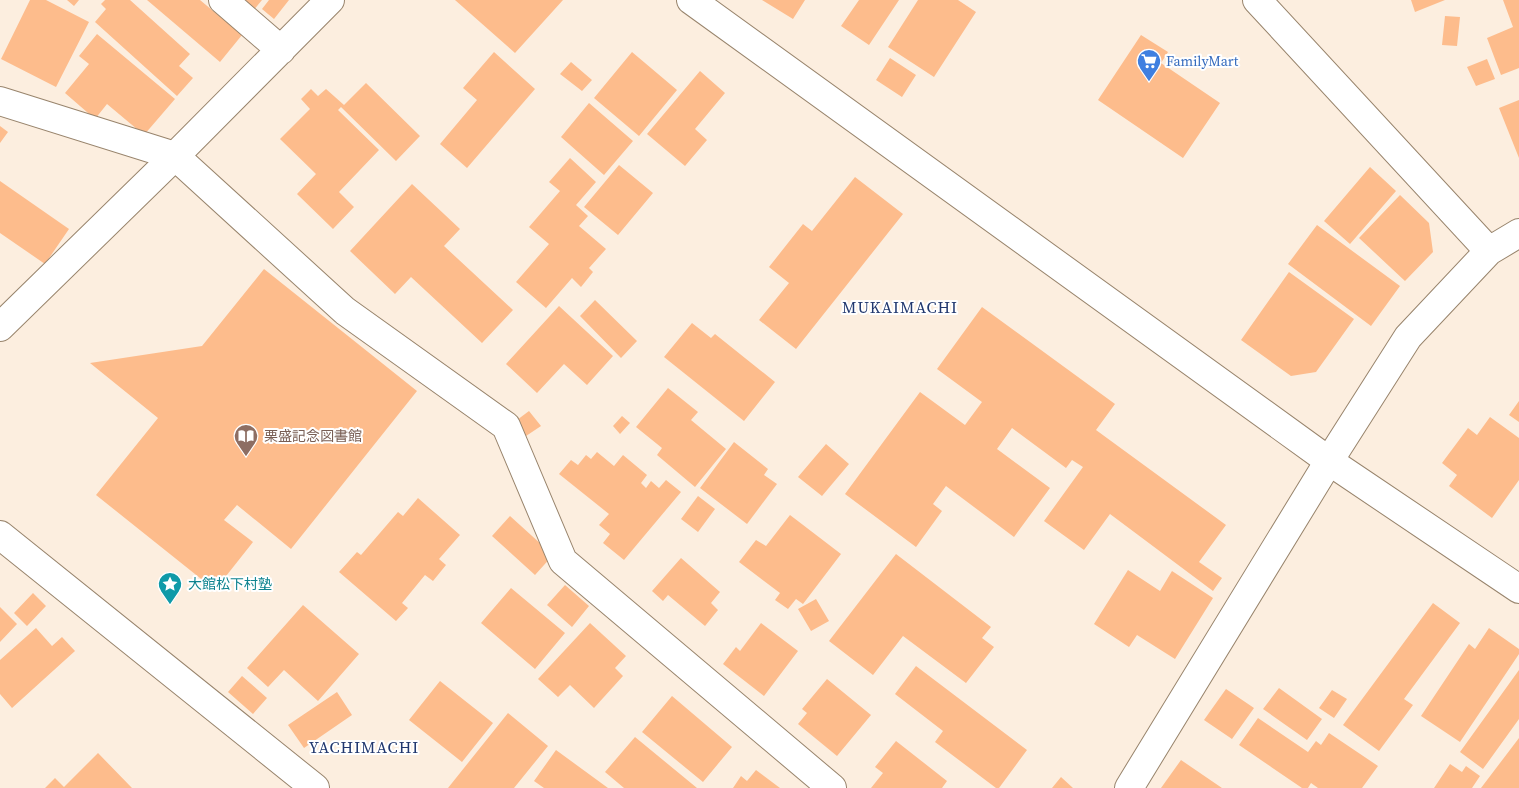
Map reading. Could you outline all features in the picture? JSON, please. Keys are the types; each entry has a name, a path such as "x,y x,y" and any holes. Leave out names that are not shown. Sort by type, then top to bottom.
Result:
{"street":[{"path":"223,0 281,50"},
{"path":"0,327 175,156 330,0"},
{"path":"691,0 1329,461 1519,589"},
{"path":"1256,0 1489,251"},
{"path":"0,101 175,156 345,311 506,426 563,561 832,788"},
{"path":"1129,788 1329,461 1408,337 1489,251 1519,233"},
{"path":"0,535 316,788"}],"building":[{"path":"30,0 46,0 89,22 56,87 1,59"},
{"path":"67,0 79,0 74,6"},
{"path":"105,0 130,0 190,54 179,66 193,78 177,96 95,22 106,9 101,4"},
{"path":"147,0 200,0 242,35 220,62"},
{"path":"240,0 262,0 253,11"},
{"path":"269,0 289,0 274,19 262,9"},
{"path":"455,0 563,0 515,53"},
{"path":"762,0 805,0 793,19"},
{"path":"859,0 899,0 869,45 841,26"},
{"path":"918,0 958,0 976,12 934,77 888,47"},
{"path":"1411,0 1445,0 1415,12"},
{"path":"1503,0 1519,0 1519,68 1501,75 1487,38 1513,27"},
{"path":"1445,16 1460,17 1457,46 1442,45"},
{"path":"97,34 175,99 144,135 107,104 95,119 65,93 89,64 79,56"},
{"name":"FamilyMart","path":"1141,35 1168,52 1161,63 1220,103 1183,158 1098,100"},
{"path":"494,52 535,89 467,168 440,144 477,100 463,88"},
{"path":"632,52 677,90 639,136 594,98"},
{"path":"890,58 916,75 902,97 876,80"},
{"path":"1487,59 1495,79 1476,86 1467,67"},
{"path":"571,62 592,80 582,91 560,74"},
{"path":"700,71 725,93 695,129 707,140 685,166 647,134"},
{"path":"366,83 420,136 396,161 341,107 338,110 379,150 339,192 354,207 333,229 297,194 316,174 280,139 310,109 301,99 311,89 318,96 326,89 344,105"},
{"path":"1519,100 1519,158 1499,108"},
{"path":"589,103 633,141 604,175 561,137"},
{"path":"0,126 8,132 0,143"},
{"path":"570,158 596,182 576,205 588,216 579,226 606,249 589,268 593,272 581,287 572,278 546,308 516,282 549,244 529,227 560,191 549,182"},
{"path":"619,165 653,193 618,235 584,207"},
{"path":"1370,167 1396,191 1350,244 1324,221"},
{"path":"855,177 903,214 796,349 759,320 789,283 769,267 803,224 812,231"},
{"path":"0,181 69,229 45,264 0,233"},
{"path":"412,184 460,229 444,246 513,310 482,343 411,277 395,294 350,251"},
{"path":"1400,195 1429,223 1433,252 1405,281 1359,238"},
{"path":"1317,225 1400,286 1371,326 1288,264"},
{"name":"栗盛記念図書館","path":"264,269 417,391 291,549 237,505 224,520 253,542 215,590 96,495 158,418 90,363 202,346"},
{"path":"1289,272 1354,319 1316,372 1291,376 1241,340"},
{"path":"595,300 637,341 621,358 580,316"},
{"path":"559,306 613,356 587,385 564,364 537,393 506,364"},
{"path":"982,307 1115,404 1096,430 1226,525 1199,562 1222,578 1213,591 1110,514 1084,550 1044,521 1083,467 1072,460 1066,468 1012,428 997,449 1050,488 1014,537 946,486 933,504 942,511 916,547 845,494 920,392 965,425 982,402 937,369"},
{"path":"692,323 711,338 715,334 775,382 744,421 664,357"},
{"path":"668,388 698,412 691,420 726,449 695,487 657,455 662,448 636,427"},
{"path":"1519,401 1519,422 1509,415"},
{"path":"529,411 541,426 523,438 513,423"},
{"path":"622,416 630,423 620,434 613,426"},
{"path":"1490,417 1519,438 1519,480 1492,518 1449,486 1457,475 1442,463 1468,428 1477,435"},
{"path":"734,442 768,469 764,475 777,484 747,524 700,488"},
{"path":"826,444 849,464 822,496 798,477"},
{"path":"597,452 614,466 623,455 647,475 641,483 646,488 651,481 659,488 666,480 681,492 624,560 603,543 610,534 599,525 609,514 559,474 571,460 578,465 586,455 591,459"},
{"path":"698,496 715,509 698,532 681,519"},
{"path":"418,498 460,535 439,559 446,565 433,581 425,575 402,603 408,608 396,621 339,572 357,552 361,555 398,512 403,516"},
{"path":"790,515 841,554 803,604 796,599 788,609 775,600 780,593 739,562 756,540 766,546"},
{"path":"510,516 553,555 535,575 492,536"},
{"path":"896,554 991,627 982,638 994,647 966,683 903,636 873,675 829,641"},
{"path":"681,558 720,592 711,603 718,610 705,626 668,595 663,601 652,591"},
{"path":"1128,570 1160,591 1172,571 1213,598 1175,659 1137,635 1129,647 1094,624"},
{"path":"565,585 589,606 572,627 547,605"},
{"path":"511,588 565,633 535,669 481,623"},
{"path":"33,593 46,606 27,626 14,613"},
{"path":"816,599 829,621 811,631 798,609"},
{"path":"1433,603 1460,623 1404,699 1413,705 1379,751 1343,725"},
{"path":"303,605 359,654 318,701 284,670 268,687 247,668"},
{"path":"0,607 17,624 0,642"},
{"path":"590,623 626,656 615,668 623,676 594,708 570,685 558,697 538,679"},
{"path":"761,623 798,651 764,696 723,664 736,647 740,651"},
{"path":"36,628 52,646 62,637 75,651 12,708 0,694 0,660"},
{"path":"1489,628 1519,649 1519,654 1460,742 1421,716 1469,644 1475,649"},
{"path":"916,666 1027,750 999,788 996,788 935,742 943,731 895,694"},
{"path":"1519,670 1519,719 1483,769 1460,752"},
{"path":"242,676 267,698 253,714 228,692"},
{"path":"827,679 871,715 837,756 798,724 807,713 802,709"},
{"path":"440,681 493,723 462,762 409,720"},
{"path":"1279,688 1322,719 1307,740 1263,709"},
{"path":"1226,689 1254,708 1232,739 1204,720"},
{"path":"1332,690 1347,699 1334,718 1319,708"},
{"path":"337,692 352,715 304,748 288,725"},
{"path":"672,696 732,747 703,782 642,732"},
{"path":"508,713 548,746 514,788 448,788"},
{"path":"1258,718 1308,752 1316,741 1321,745 1329,733 1378,766 1362,788 1318,788 1311,783 1308,788 1302,788 1239,745"},
{"path":"635,737 697,788 624,788 605,772"},
{"path":"1519,738 1519,788 1481,788"},
{"path":"896,741 947,781 942,788 871,788 883,773 875,767"},
{"path":"556,750 608,788 544,788 534,781"},
{"path":"98,753 132,788 45,788 55,778 64,787"},
{"path":"1181,760 1222,788 1161,788"},
{"path":"1450,764 1462,772 1466,766 1480,776 1472,788 1434,788"},
{"path":"756,770 780,788 733,788 741,776 747,781"},
{"path":"1061,777 1073,788 1052,788"}],"place":[{"name":"FamilyMart","path":"1149,82"},
{"name":"栗盛記念図書館","path":"246,457"},
{"name":"大館松下村塾","path":"170,605"}],"district":[{"name":"MUKAIMACHI","path":"900,307"},
{"name":"YACHIMACHI","path":"364,747"}]}
